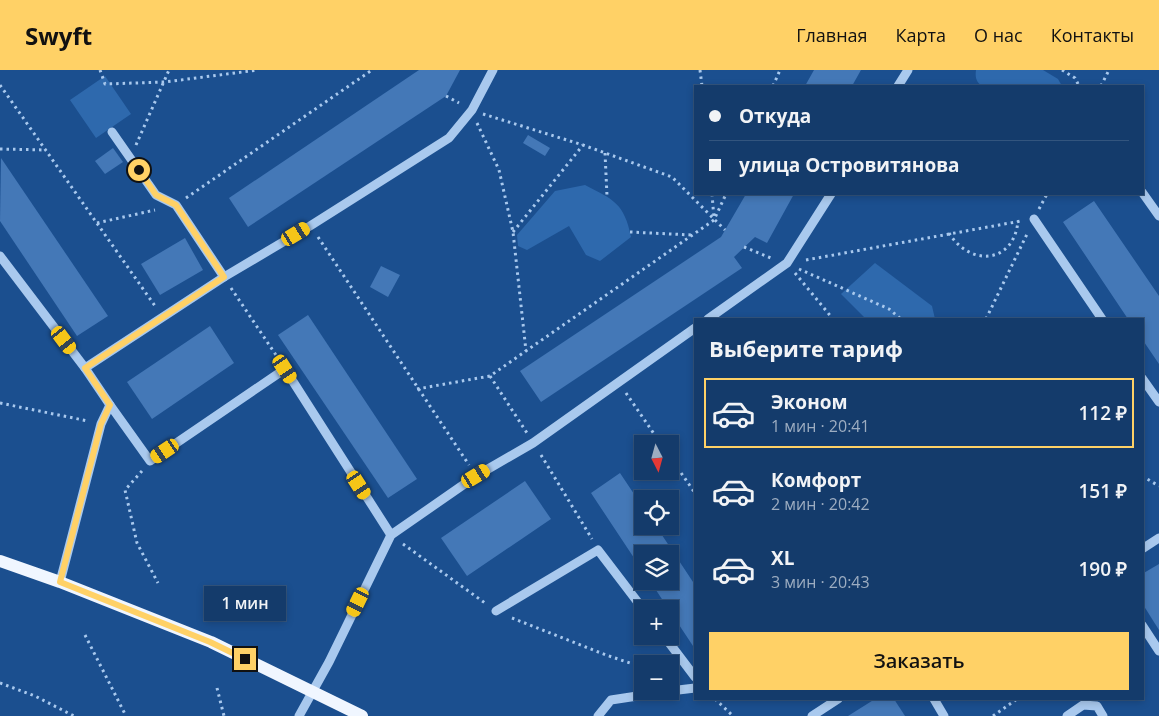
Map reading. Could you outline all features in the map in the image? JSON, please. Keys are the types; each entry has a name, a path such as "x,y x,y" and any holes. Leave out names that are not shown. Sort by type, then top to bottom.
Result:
{"main road":[{"path":"0,561 60,582 210,642 362,716"}],"lane":[{"path":"85,368 224,277 310,226 449,138 472,110 493,70"},
{"path":"899,85 908,70"},
{"path":"112,132 156,195 176,205 224,277"},
{"path":"709,318 787,263 829,195"},
{"path":"1144,195 1159,216"},
{"path":"1034,219 1101,318"},
{"path":"0,256 85,368 150,461 285,369 391,534"},
{"path":"299,716 391,534 476,476 533,443 694,329"},
{"path":"1144,381 1159,402"},
{"path":"60,582 101,424 110,405"},
{"path":"1144,548 1159,538"},
{"path":"496,611 598,550 636,600"},
{"path":"1144,628 1159,651"},
{"path":"671,645 694,676"},
{"path":"679,690 694,688"},
{"path":"598,716 611,700 634,696"},
{"path":"812,716 836,700"},
{"path":"935,700 944,716"},
{"path":"1067,716 1083,705 1097,706 1103,716"}],"path":[{"path":"100,70 105,84 165,82 258,70"},
{"path":"130,158 169,70"},
{"path":"97,223 176,205 372,70"},
{"path":"700,70 702,85"},
{"path":"773,85 780,70"},
{"path":"1062,70 1075,78 1078,85"},
{"path":"1102,85 1109,70"},
{"path":"0,85 162,317"},
{"path":"446,96 472,110 583,145 672,177 726,230"},
{"path":"472,110 498,170 513,232 526,350"},
{"path":"513,232 583,145"},
{"path":"0,149 46,150"},
{"path":"605,154 607,196"},
{"path":"712,195 714,220"},
{"path":"417,389 490,376 714,220 726,195"},
{"path":"787,263 949,232 1034,219"},
{"path":"986,318 1034,219"},
{"path":"949,232 963,250 970,254 986,257 1002,251 1009,245 1014,238 1018,221"},
{"path":"310,226 476,476"},
{"path":"630,232 692,235"},
{"path":"744,248 787,263 889,309 900,318"},
{"path":"787,263 832,318"},
{"path":"224,277 285,369"},
{"path":"490,376 598,550"},
{"path":"618,382 655,435"},
{"path":"0,403 101,424"},
{"path":"150,461 125,490 137,543 158,583"},
{"path":"679,470 694,492"},
{"path":"1144,477 1159,486"},
{"path":"85,635 126,716"},
{"path":"0,683 35,696 74,716"},
{"path":"217,688 224,716"},
{"path":"716,700 733,716"},
{"path":"993,716 1016,700"}],"shaded area":[{"path":"976,70 1043,70 1058,79 1061,85 981,85 976,79"},
{"path":"105,76 131,114 96,138 70,100"},
{"path":"585,185 616,204 625,217 631,237 600,261 586,255 569,226 527,250 518,246 517,235 555,191"},
{"path":"875,263 932,306 935,318 865,318 841,294"}],"building":[{"path":"419,70 460,70 446,96 248,227 229,198"},
{"path":"814,70 861,70 853,85 806,85"},
{"path":"528,135 550,148 545,156 523,143"},
{"path":"113,148 123,162 105,174 95,161"},
{"path":"1,158 108,316 77,336 0,221"},
{"path":"745,195 793,195 767,243 755,237 734,257 742,268 541,402 520,371 721,237"},
{"path":"1094,201 1159,296 1159,364 1144,342 1144,318 1127,318 1063,222"},
{"path":"185,238 203,270 160,295 141,264"},
{"path":"381,266 400,275 388,297 370,287"},
{"path":"308,315 417,479 388,498 278,335"},
{"path":"210,326 234,363 152,419 127,382"},
{"path":"620,473 634,494 634,535 662,535 669,545 634,545 634,558 591,493"},
{"path":"525,481 551,519 467,576 441,538"},
{"path":"679,561 694,583 694,647 679,625 679,600 663,600 656,590 679,590"},
{"path":"1159,564 1159,630 1144,606 1144,573"},
{"path":"873,700 895,700 905,716 848,716"}],"route":[{"path":"139,170 156,195 176,205 224,277 85,368 110,405 101,424 60,582 210,642 245,659"}]}
